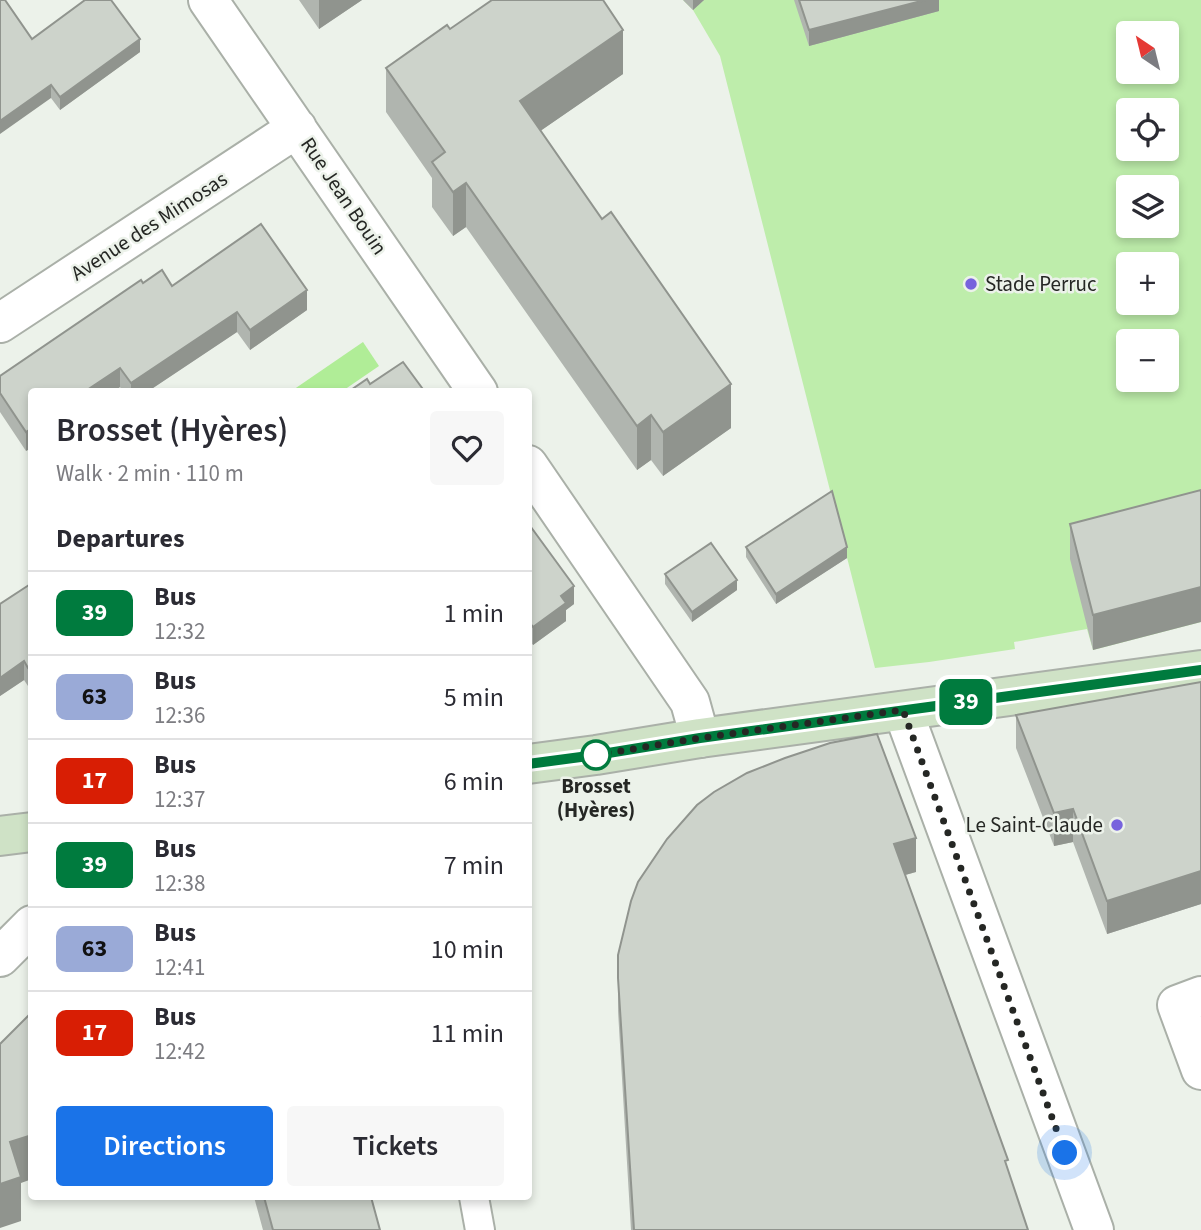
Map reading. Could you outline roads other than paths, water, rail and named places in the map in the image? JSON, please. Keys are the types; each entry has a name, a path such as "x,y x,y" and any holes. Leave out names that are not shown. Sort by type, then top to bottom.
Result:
{"street":[{"name":"Rue Jean Bouin","path":"208,0 475,388"},
{"name":"Avenue des Mimosas","path":"0,323 298,128"},
{"path":"532,472 690,702 700,738"},
{"path":"532,763 1201,670"},
{"path":"903,710 1094,1230"},
{"path":"0,836 28,832"},
{"path":"0,957 28,929"},
{"path":"1201,996 1177,1005 1201,1070"}],"lane":[{"path":"475,1200 480,1230"}],"place":[{"name":"Stade Perruc","path":"971,284"},
{"name":"Brosset (Hyères)","path":"596,755"},
{"name":"Le Saint-Claude","path":"1117,825"}]}
